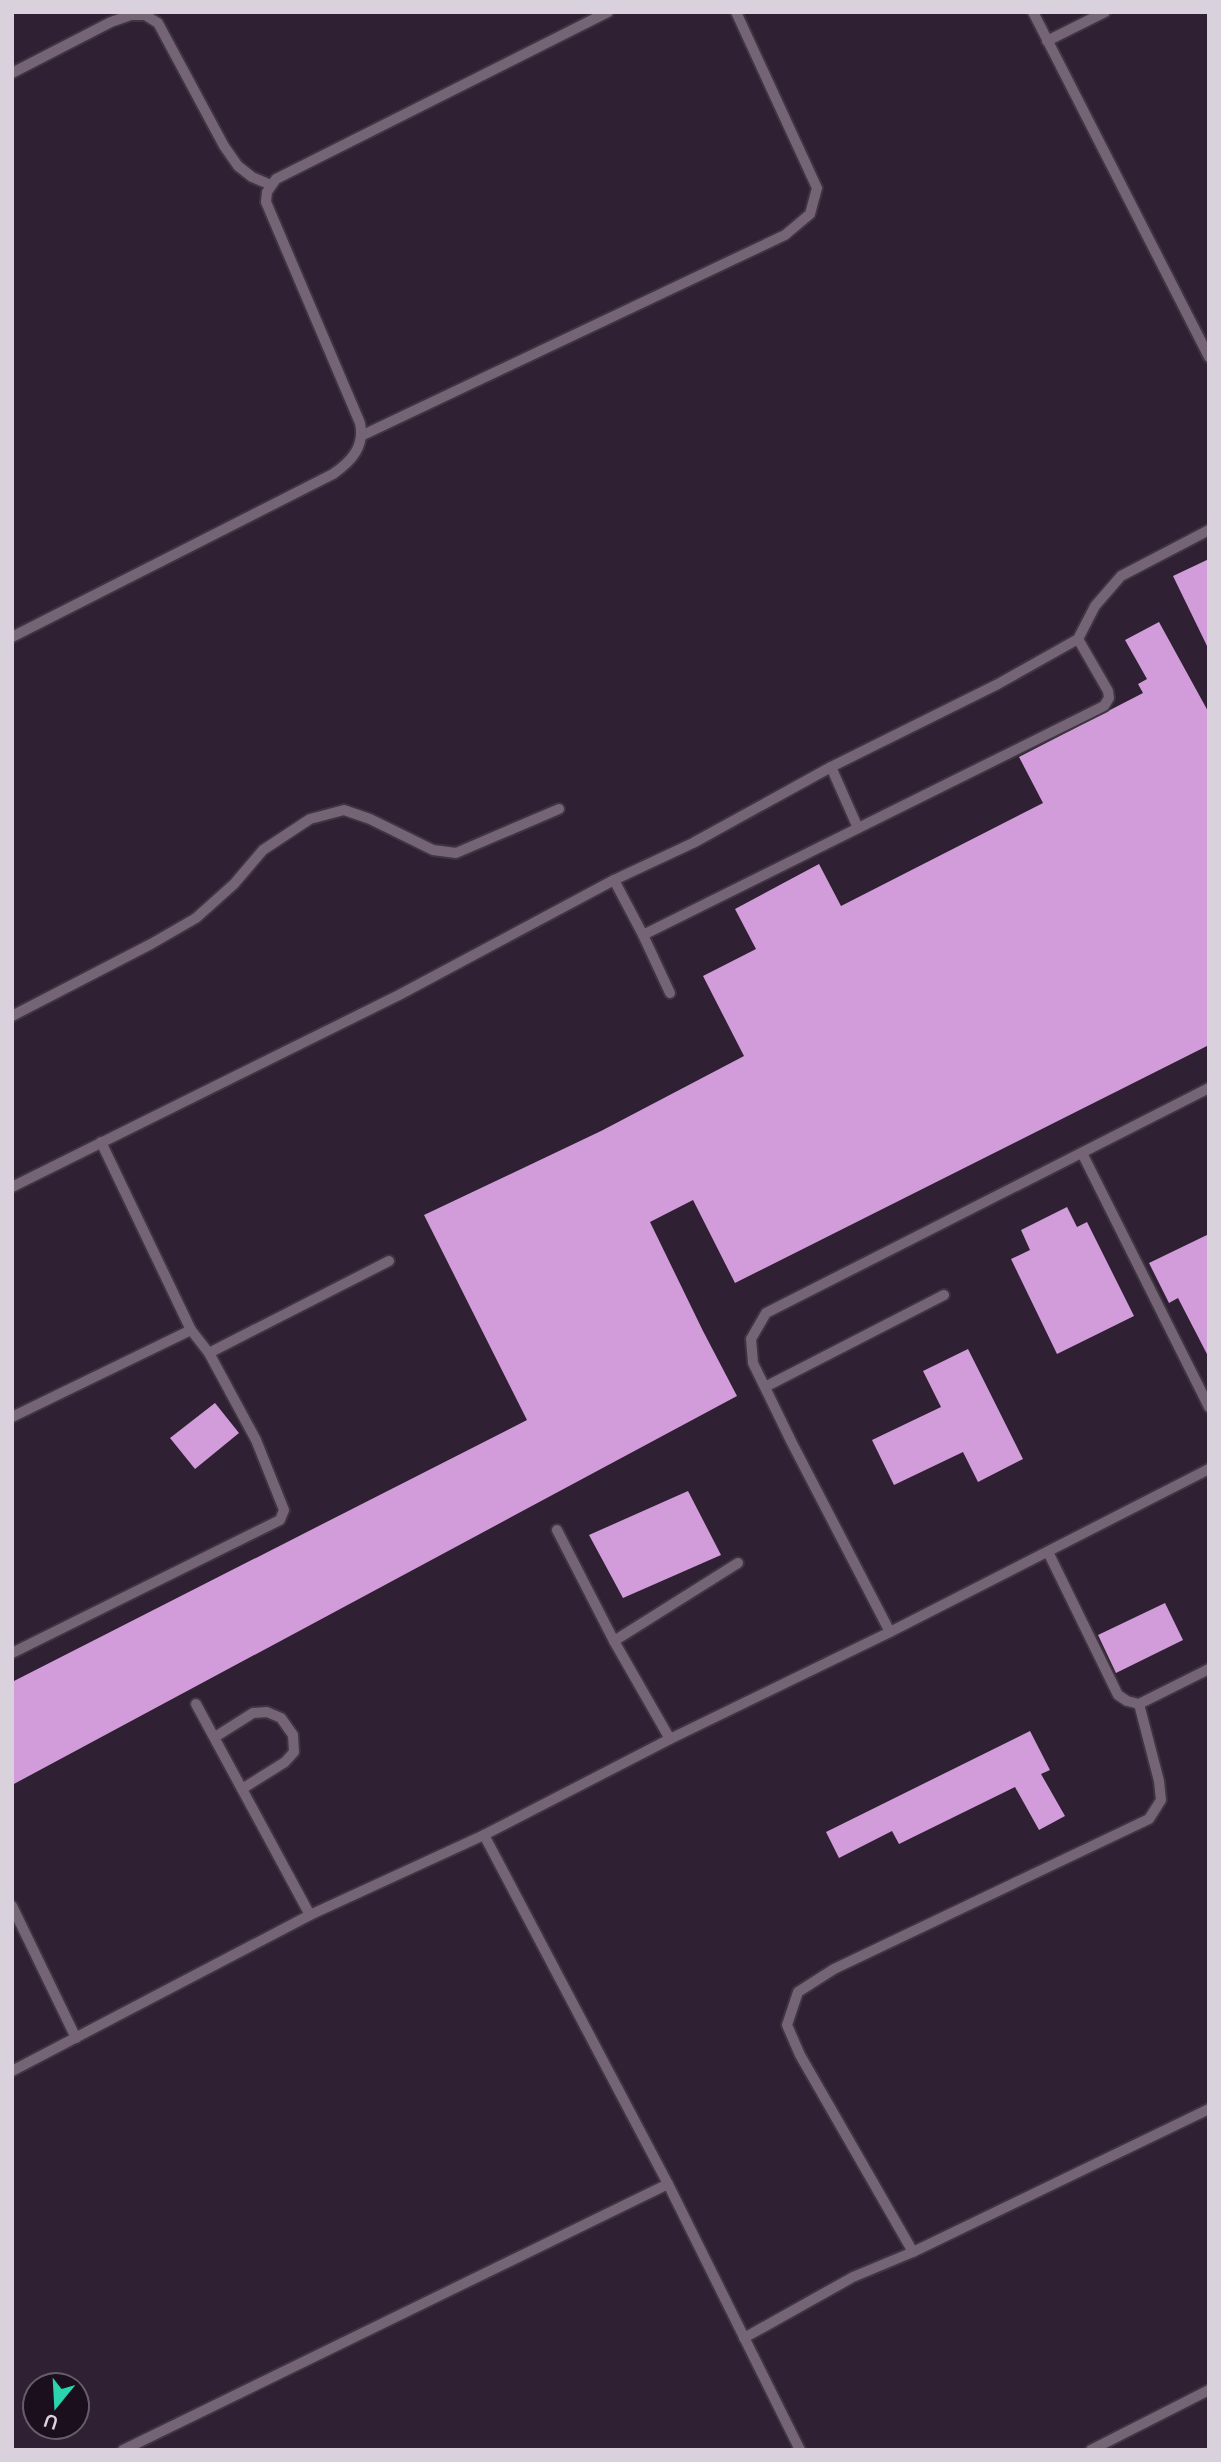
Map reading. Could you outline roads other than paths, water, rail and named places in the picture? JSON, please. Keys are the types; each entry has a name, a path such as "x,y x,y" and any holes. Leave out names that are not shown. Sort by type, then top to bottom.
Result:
{"lane":[{"path":"12,637 333,474 358,450 363,435 360,423 270,212 267,192 276,179 608,12"},
{"path":"363,435 785,235 810,214 817,188 736,12"},
{"path":"1033,12 1209,357"},
{"path":"1046,41 1105,12"},
{"path":"12,73 111,22 131,15 145,15 158,23 223,146 238,166 252,177 271,185"},
{"path":"12,1187 399,995 614,880 693,843 831,767 998,684 1078,639 1095,606 1121,576 1209,530"},
{"path":"643,935 1104,706 1109,698 1108,691 1078,639"},
{"path":"831,767 858,828"},
{"path":"12,1016 196,918 233,884 263,850 310,819 344,810 370,819 433,850 456,853 559,809"},
{"path":"614,880 670,993"},
{"path":"890,1632 753,1363 751,1339 766,1313 1209,1088"},
{"path":"12,1653 280,1520 284,1510 257,1440 209,1353 191,1330 101,1142"},
{"path":"1083,1153 1209,1407"},
{"path":"209,1353 389,1261"},
{"path":"765,1387 944,1295"},
{"path":"12,1417 191,1330"},
{"path":"12,2071 310,1915 484,1835 1209,1469"},
{"path":"557,1531 614,1641 670,1739"},
{"path":"1048,1552 1118,1695 1127,1701 1139,1703 1209,1669"},
{"path":"614,1641 738,1563"},
{"path":"913,2252 800,2055 787,2025 798,1992 834,1969 1149,1819 1161,1800 1159,1781 1139,1703"},
{"path":"196,1704 310,1915"},
{"path":"215,1737 253,1713 267,1712 281,1718 293,1735 294,1752 285,1762 242,1789"},
{"path":"484,1835 668,2184 800,2450"},
{"path":"12,1906 76,2038"},
{"path":"744,2338 853,2277 913,2252 1209,2109"},
{"path":"123,2450 668,2184"},
{"path":"1091,2450 1209,2390"}]}
